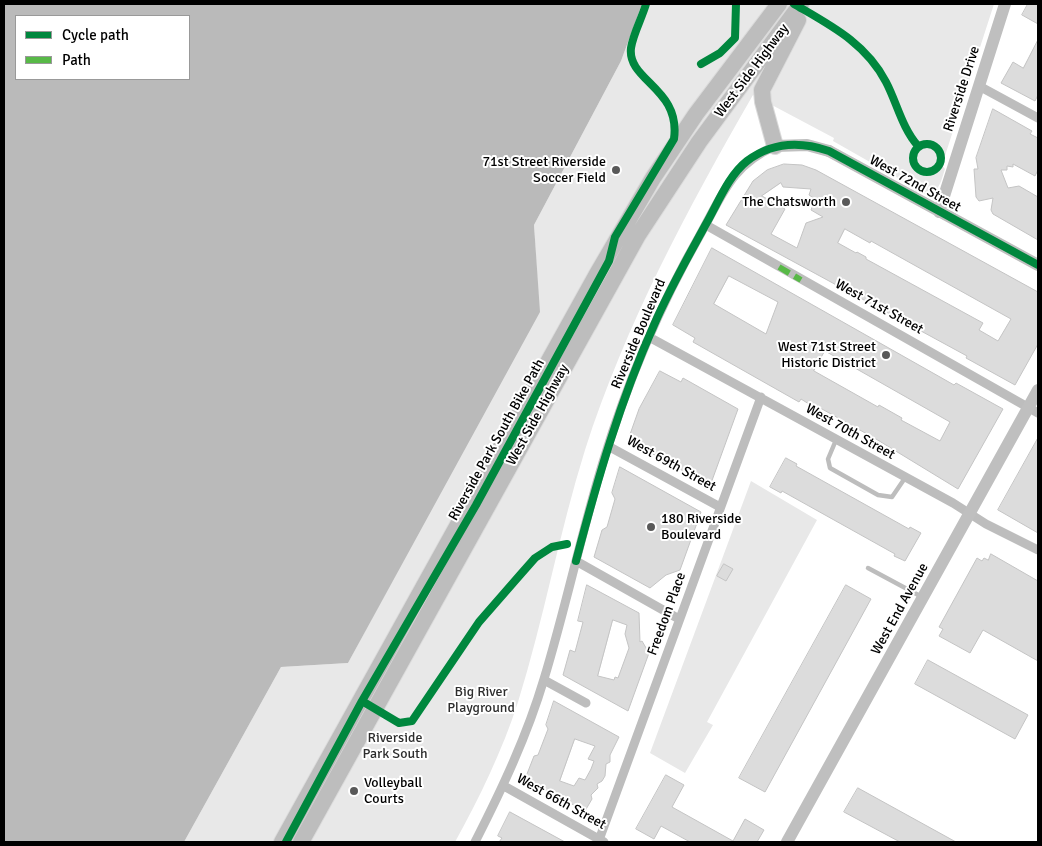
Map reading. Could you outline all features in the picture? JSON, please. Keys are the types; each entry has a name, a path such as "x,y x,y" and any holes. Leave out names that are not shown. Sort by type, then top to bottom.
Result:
{"highway":[{"name":"West Side Highway","path":"282,842 597,274 653,178 696,114 779,5"},
{"name":"West Side Highway","path":"301,842 638,235 705,135 800,10"},
{"path":"775,146 763,102 762,90 800,10"}],"main road":[{"name":"Riverside Drive","path":"939,212 1005,4"},
{"name":"West 72nd Street","path":"775,146 807,145 829,151 1038,265"},
{"name":"West End Avenue","path":"788,842 970,515 1033,410 1038,390"}],"street":[{"path":"979,86 1038,118"},
{"name":"Riverside Boulevard","path":"475,842 504,786 544,680 608,446 649,337 682,267 731,180 742,166 755,156 775,146"},
{"name":"West 71st Street","path":"706,225 1033,410"},
{"name":"West 70th Street","path":"649,337 953,503 970,515 1038,550"},
{"name":"Freedom Place","path":"602,841 720,507 761,398"},
{"name":"West 69th Street","path":"608,446 720,507"},
{"path":"576,561 680,619"},
{"path":"544,680 586,703"},
{"name":"West 66th Street","path":"504,786 602,841"}],"lane":[{"path":"836,440 828,459 830,468 863,487 884,498 892,497 905,478"},
{"path":"868,568 923,598"}],"green space":[{"name":"Riverside Park South","path":"642,4 994,4 942,165 945,169 942,179 938,188 931,193 926,194 916,191 912,186 833,141 834,138 753,95 682,224 619,357 585,450 518,702 490,774 455,842 184,842 281,667 348,663 539,308 534,225 621,61"},
{"path":"751,481 817,520 707,722 713,725 685,773 650,753"}],"shaded area":[{"path":"4,4 642,4 621,61 534,225 540,312 348,663 281,667 184,842 4,842"}],"building":[{"path":"1028,4 1038,4 1038,24 1022,15"},
{"path":"1038,40 1038,95 1035,101 1001,83 1013,62 1023,68"},
{"path":"993,109 1032,131 1030,134 1038,138 1038,170 1035,176 1013,164 1013,167 1007,166 1007,170 1001,170 1008,188 1019,186 1038,197 1038,240 993,214 991,210 993,198 979,201 976,197 974,169 978,169 976,158"},
{"path":"784,164 802,165 816,170 1038,292 1038,344 1015,385 966,358 967,356 726,225 753,181 767,170","holes":["781,183 783,187 811,189 809,195 815,199 811,210 823,217 806,223 797,248 771,234 785,209 762,196","845,229 870,243 871,241 1011,319 998,341 979,330 983,323 838,243"]},
{"path":"712,248 954,385 956,383 1003,409 958,489 876,439 813,404 812,406 801,399 799,402 693,342 695,338 673,325","holes":["729,276 778,302 766,334 714,304","825,351 950,422 940,441 901,420 902,418 879,405 878,407 814,371"]},
{"path":"660,371 681,382 683,378 738,409 710,486 628,440 639,409"},
{"path":"1038,438 1038,533 998,510"},
{"path":"786,458 797,464 796,466 909,529 910,527 921,533 905,561 782,491 781,493 770,487"},
{"name":"180 Riverside Boulevard","path":"620,467 701,512 680,570 666,575 650,588 594,557 602,530 607,527 615,499 612,493"},
{"path":"991,554 1038,581 1038,661 983,630 970,653 939,636 943,629 939,627 977,558 982,561 984,558 988,560"},
{"path":"724,564 733,569 726,581 717,576"},
{"path":"587,585 639,613 640,642 642,641 649,653 628,711 563,675 570,650 575,652 583,622 578,621","holes":["613,620 627,625 625,634 629,648 618,678 615,677 614,680 598,676"]},
{"path":"846,585 871,599 765,792 739,778"},
{"path":"928,660 1028,715 1015,739 915,684"},
{"path":"554,701 619,737 610,755 610,762 606,764 605,776 597,784 598,788 591,795 592,799 585,811 525,779 534,756 538,755 548,729 546,725","holes":["575,739 595,746 588,759 594,761 585,780 579,778 574,786 560,781"]},
{"path":"666,775 684,785 672,807 733,841 745,819 764,830 757,842 690,842 661,826 654,839 636,829"},
{"path":"858,788 956,842 900,842 844,812"},
{"path":"510,812 565,842 499,842 502,838 498,836"}],"marked path":[{"path":"779,267 801,280"}],"cycle path":[{"name":"Riverside Park South Bike Path","path":"286,842 362,701 476,505 609,261 615,237 674,139 674,122 670,108 662,96 637,69 632,59 632,43 646,4"},
{"path":"701,64 720,53 735,38 736,4"},
{"path":"794,4 846,36 868,56 886,82 904,123 918,146"},
{"path":"927,144 937,148 941,158 937,168 927,172 917,168 913,158 917,148 927,144"},
{"path":"576,561 610,442 630,383 654,325 724,190 734,174 747,161 766,150 786,145 807,146 829,151 1038,265"},
{"path":"362,701 399,723 412,721 479,622 520,575 535,558 552,547 567,544"}],"place":[{"name":"71st Street Riverside Soccer Field","path":"616,170"},
{"name":"The Chatsworth","path":"846,202"},
{"name":"West 71st Street Historic District","path":"886,355"},
{"name":"180 Riverside Boulevard","path":"651,527"},
{"name":"Volleyball Courts","path":"354,791"}],"park label":[{"name":"Big River Playground","path":"481,700"}]}
